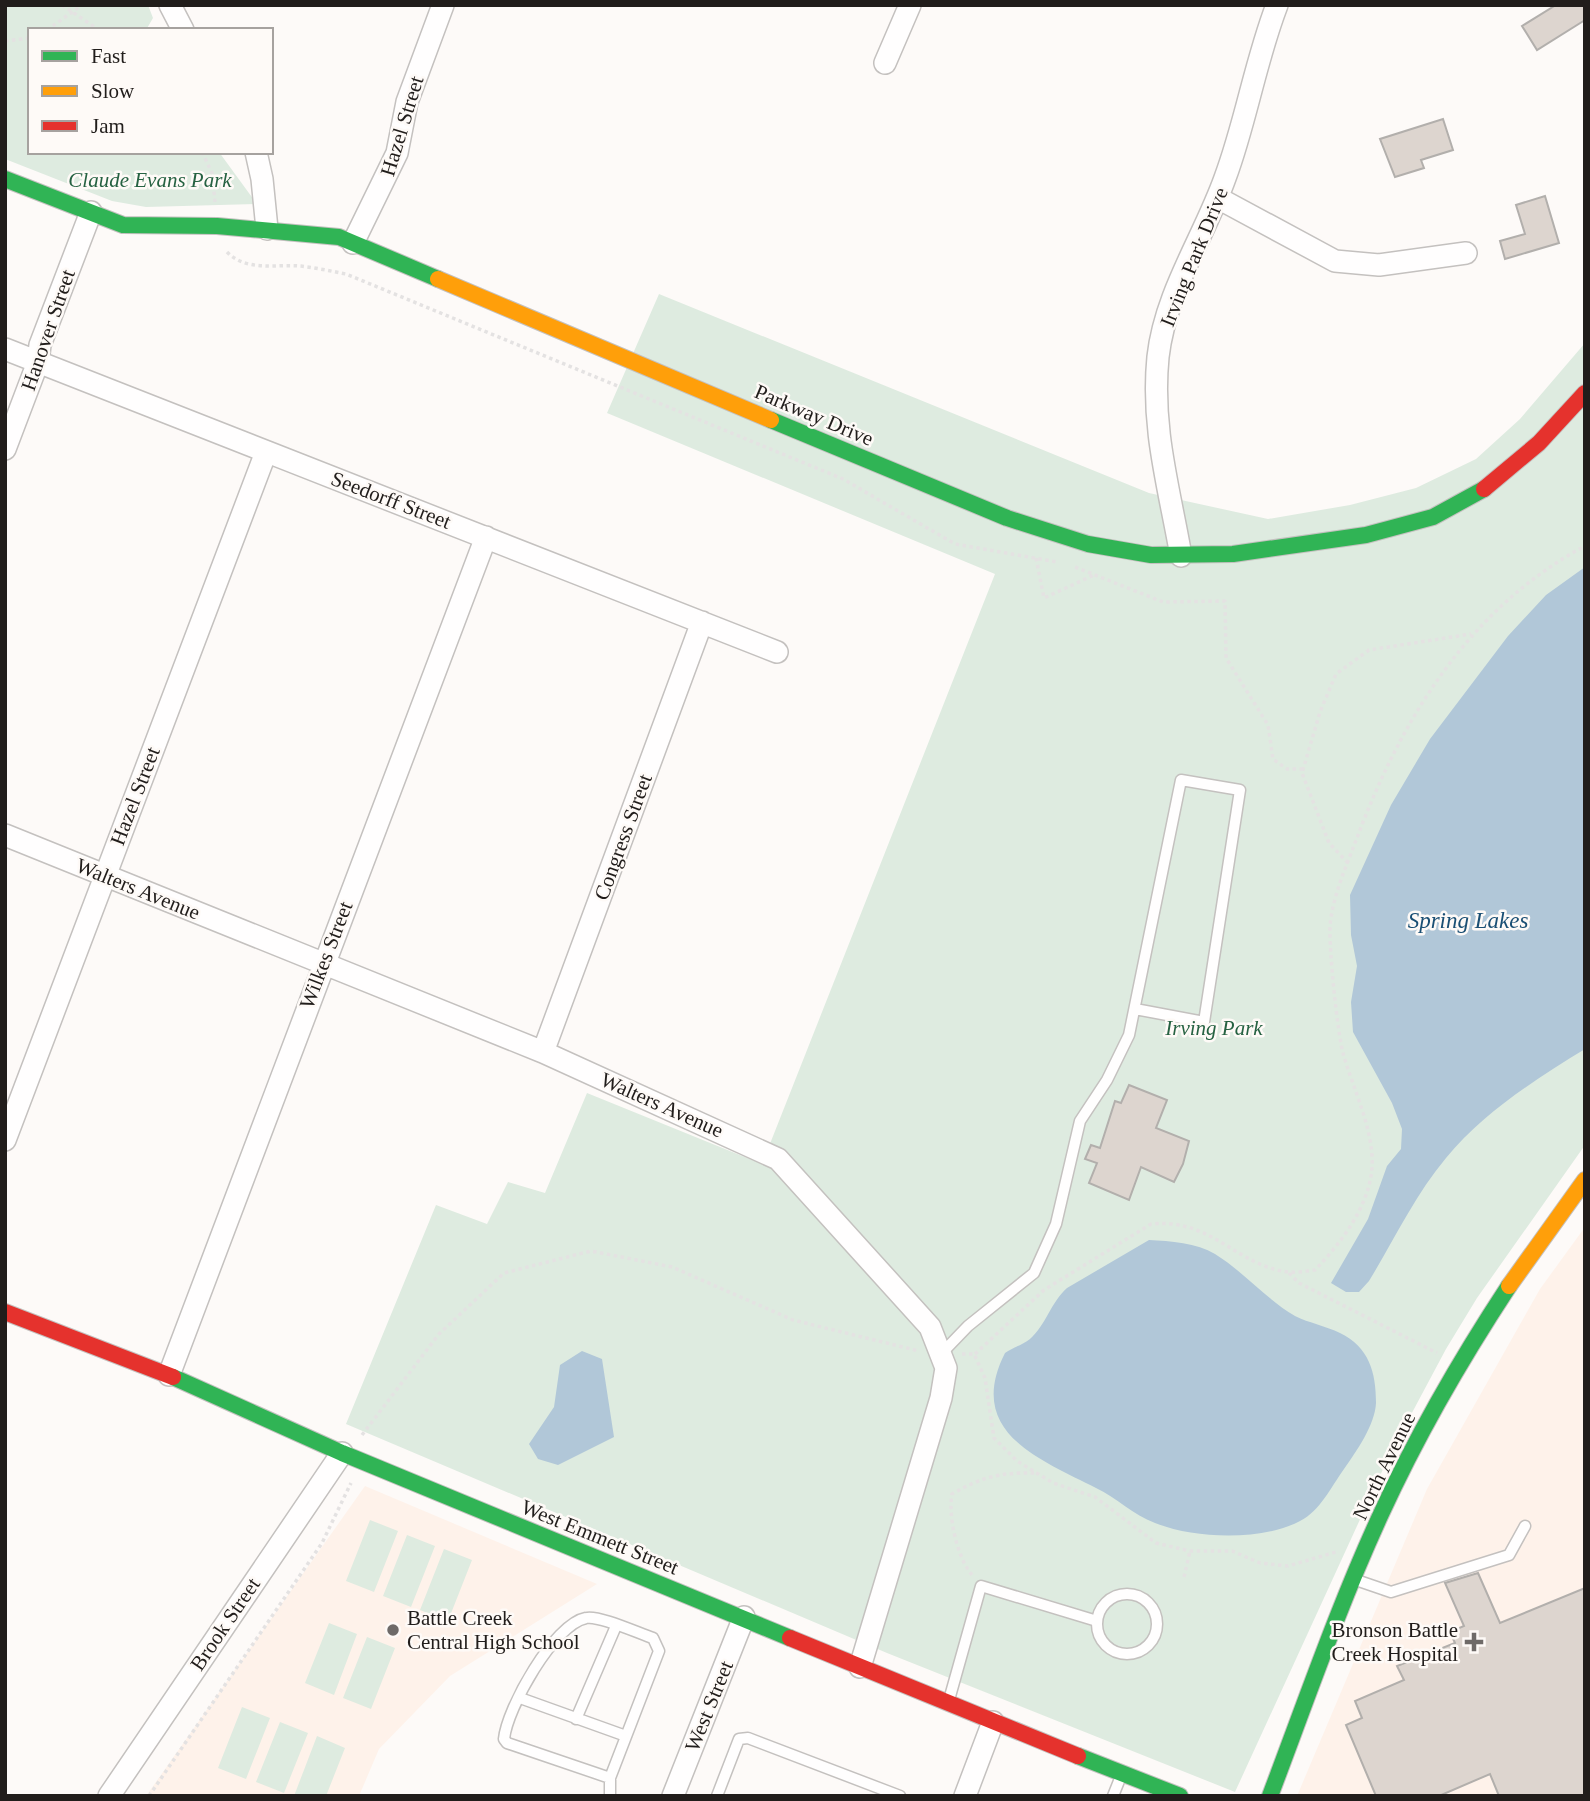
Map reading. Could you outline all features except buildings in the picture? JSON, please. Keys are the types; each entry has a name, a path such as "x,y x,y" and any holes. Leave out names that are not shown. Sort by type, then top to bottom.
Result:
{"street":[{"path":"170,5 182,28"},
{"name":"Hazel Street","path":"353,243 397,153 407,102 443,5"},
{"path":"885,63 910,5"},
{"name":"Irving Park Drive","path":"1181,556 1158,442 1158,355 1166,317 1218,198 1259,53 1277,5"},
{"path":"256,154 267,229"},
{"name":"Parkway Drive","path":"5,179 123,225 267,229 339,237 987,511 1054,535 1106,549 1181,556 1328,541 1409,524 1447,511 1516,465 1560,423 1585,393"},
{"path":"1218,198 1335,261 1379,265 1466,253"},
{"name":"Hanover Street","path":"5,449 38,362 40,345 91,212"},
{"name":"Seedorff Street","path":"5,349 777,652"},
{"name":"Hazel Street","path":"5,1140 266,452"},
{"name":"Wilkes Street","path":"169,1375 322,964 486,537"},
{"name":"Congress Street","path":"542,1052 702,622"},
{"name":"Walters Avenue","path":"5,835 542,1052 778,1159 930,1328 946,1368 941,1398 860,1667"},
{"name":"North Avenue","path":"1270,1796 1354,1579 1425,1426 1529,1254 1583,1186"},
{"name":"West Emmett Street","path":"5,1312 169,1375 342,1453 993,1722 1180,1796"},
{"name":"Brook Street","path":"109,1796 342,1453"},
{"name":"West Street","path":"673,1796 744,1617"},
{"path":"965,1796 993,1722"}],"lane":[{"path":"941,1354 968,1326 1034,1273 1056,1224 1080,1121 1107,1080 1129,1035 1181,779 1240,790 1204,1022 1135,1009"},
{"path":"1354,1579 1391,1592 1404,1588 1509,1555 1525,1526"},
{"path":"948,1703 981,1586 1097,1621"},
{"path":"1131,1595 1149,1604 1157,1623 1151,1642 1143,1649 1123,1654 1107,1646 1101,1639 1097,1621 1099,1612 1112,1598 1131,1595"},
{"path":"610,1778 507,1743 504,1733 536,1661 575,1621 589,1617 653,1638 659,1651 610,1778 610,1796"},
{"path":"576,1719 616,1626"},
{"path":"520,1698 626,1736"},
{"path":"717,1796 739,1739 748,1738 900,1796"},
{"path":"1113,1796 1122,1773"}],"path":[{"path":"62,5 96,28"},
{"path":"50,28 82,5"},
{"path":"5,41 28,38"},
{"path":"203,154 212,173 215,204"},
{"path":"220,244 234,260 255,266 302,266 346,274 844,479 955,544 1066,563 1163,603 1225,601 1226,658 1268,725 1273,759 1287,769 1303,769"},
{"path":"362,1435 439,1334 504,1273 591,1251 672,1267 793,1320 911,1350 941,1354 974,1354 1034,1299 1078,1266 1151,1224 1170,1222 1193,1226 1262,1264 1288,1272 1315,1270 1340,1244 1361,1205 1372,1175 1369,1139 1342,1049 1330,928 1335,897 1380,778 1398,744 1452,661 1501,603 1550,564 1585,545"},
{"path":"1036,558 1044,598 1094,575"},
{"path":"1348,863 1329,844 1313,807 1303,769 1336,674 1369,650 1473,634"},
{"path":"1288,1272 1299,1283 1437,1353"},
{"path":"1034,1299 1042,1280"},
{"path":"974,1354 985,1378 994,1438 1017,1461 1052,1483 1095,1497 1156,1543 1190,1551 1231,1551 1259,1563 1288,1566 1336,1552"},
{"path":"981,1586 966,1567 950,1506 952,1493 979,1478 1008,1472 1037,1473"},
{"path":"149,1796 322,1543 334,1513 353,1479"},
{"path":"1184,1577 1190,1551"}],"shaded area":[{"name":"Bronson Battle Creek Hospital","path":"1585,1227 1585,1796 1297,1796 1427,1489 1540,1289"},
{"name":"Battle Creek Central High School","path":"365,1486 597,1584 450,1676 379,1749 359,1796 146,1796"}],"green space":[{"name":"Claude Evans Park","path":"5,5 148,5 153,18 147,28 28,28 28,154 220,154 257,204 146,207 112,201 5,159"},
{"name":"Irving Park","path":"659,294 1149,493 1268,519 1350,505 1416,488 1476,459 1520,419 1585,343 1585,1145 1477,1298 1446,1349 1390,1454 1235,1792 887,1653 346,1424 436,1205 487,1224 508,1182 545,1193 587,1093 762,1164 995,574 607,413"},
{"path":"370,1520 398,1531 374,1592 346,1581"},
{"path":"407,1535 435,1546 411,1607 383,1596"},
{"path":"444,1549 472,1560 448,1621 420,1610"},
{"path":"329,1623 357,1634 334,1695 305,1683"},
{"path":"367,1637 395,1648 371,1709 343,1698"},
{"path":"242,1707 270,1718 246,1779 218,1768"},
{"path":"280,1722 308,1733 284,1793 256,1782"},
{"path":"317,1736 345,1748 326,1796 294,1796"}],"water":[{"name":"Spring Lakes","path":"1585,567 1585,1049 1511,1098 1476,1126 1424,1187 1369,1281 1359,1292 1346,1292 1331,1283 1368,1219 1387,1166 1401,1149 1402,1129 1392,1103 1353,1032 1351,1002 1357,966 1351,935 1350,895 1391,805 1430,739 1508,636 1546,595"},
{"path":"1149,1240 1192,1245 1208,1250 1295,1316 1350,1339 1358,1345 1369,1362 1376,1403 1369,1429 1325,1498 1300,1521 1267,1532 1228,1536 1189,1532 1155,1523 1139,1516 1104,1492 1052,1466 1014,1439 1001,1423 994,1403 995,1380 1005,1353 1036,1333 1067,1288"},
{"path":"582,1351 602,1359 614,1437 558,1465 538,1459 529,1444 554,1407 560,1365"}],"traffic: fast":[{"path":"5,179 123,225 217,226 339,237 438,279"},
{"path":"771,420 1007,518 1088,544 1151,555 1233,554 1366,535 1433,517 1484,489"},
{"path":"1270,1796 1337,1618 1381,1514 1440,1398 1509,1286"},
{"path":"173,1377 342,1453 790,1638"},
{"path":"1078,1756 1180,1796"}],"traffic: slow":[{"path":"438,279 771,420"},
{"path":"1509,1286 1585,1180"}],"traffic: jam":[{"path":"1484,489 1539,443 1585,393"},
{"path":"5,1312 173,1377"},
{"path":"790,1638 1078,1756"}],"place":[{"name":"Battle Creek Central High School","path":"393,1630"},
{"name":"Bronson Battle Creek Hospital","path":"1474,1642"}]}
